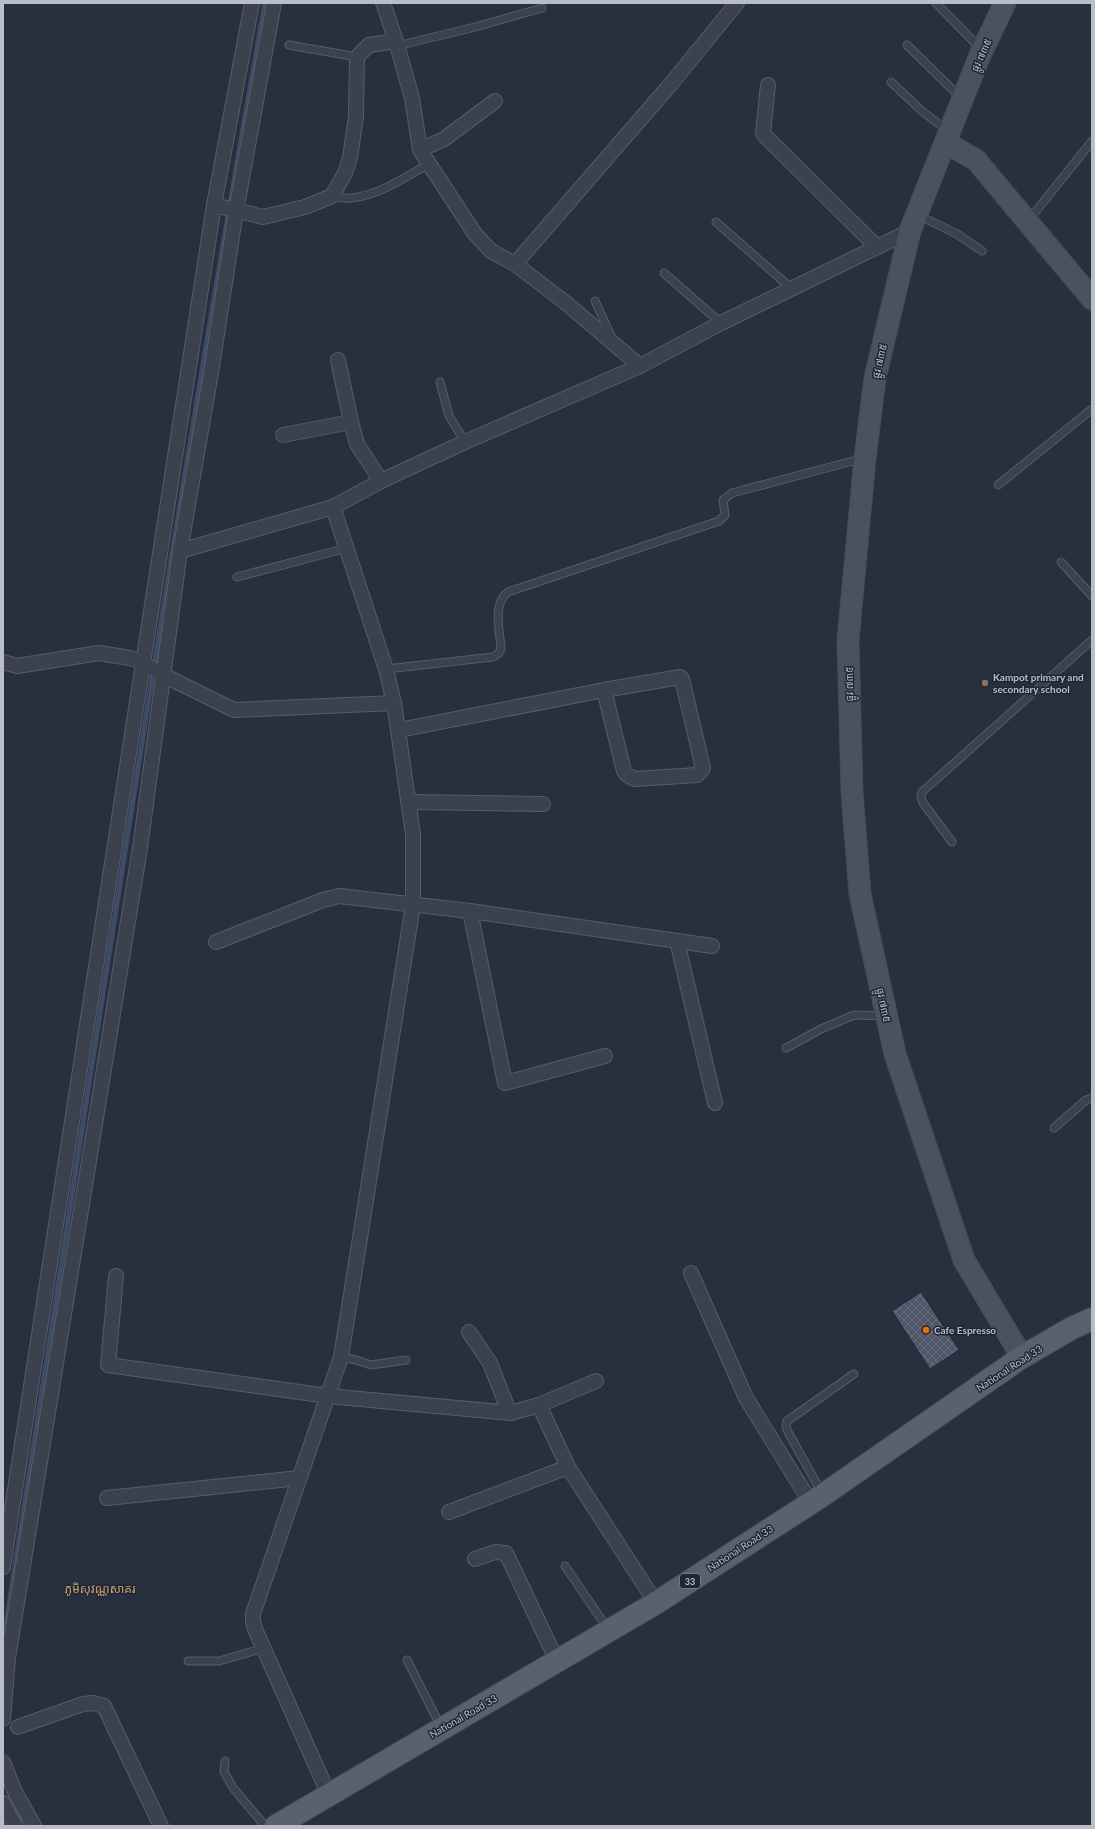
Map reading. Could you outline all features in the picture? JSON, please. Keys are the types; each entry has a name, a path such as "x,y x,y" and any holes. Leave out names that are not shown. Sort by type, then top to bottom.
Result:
{"main road":[{"name":"National Road 33","path":"276,1826 656,1602 817,1499 1022,1357 1072,1328 1092,1319"}],"street":[{"path":"3,1567 214,205 252,3"},
{"path":"3,1719 8,1658 140,848 180,551 211,373 236,210 274,3"},
{"path":"383,3 397,43 412,98 420,150 475,234 491,252 516,264 566,303 640,366"},
{"path":"516,264 670,85 737,3"},
{"name":"ផ្លូវ ៧៣៥","path":"1005,3 983,50 914,223 875,378 865,458 848,640 852,792 860,894 895,1054 964,1260 1022,1357"},
{"path":"214,205 263,217 305,207 332,196 345,173 350,158 356,116 357,58 369,45 397,43"},
{"path":"768,85 763,133 764,136 877,247"},
{"path":"420,150 444,139 495,101"},
{"path":"948,138 976,160 1092,299"},
{"path":"180,551 333,506 381,481 465,442 640,366 721,323 877,247 914,223"},
{"path":"338,360 350,422 357,444 381,481"},
{"path":"283,435 350,422"},
{"path":"328,1795 264,1648 253,1621 253,1614 341,1357 413,905 413,834 394,703 386,669 333,506"},
{"path":"3,662 17,666 99,653 130,658 142,662 164,675 234,710 394,703"},
{"path":"399,730 604,690 680,677 682,680 703,768 700,773 697,775 635,779 627,775 624,771 604,690"},
{"path":"409,802 543,804"},
{"path":"216,942 323,900 339,896 470,910 712,946"},
{"path":"470,910 505,1083 605,1056"},
{"path":"677,941 715,1102"},
{"path":"691,1273 746,1398 817,1499"},
{"path":"116,1276 108,1365 328,1396 511,1413 539,1405 596,1381"},
{"path":"468,1332 490,1364 511,1413"},
{"path":"539,1405 568,1467 656,1602"},
{"path":"449,1512 568,1467"},
{"path":"107,1498 299,1478"},
{"path":"475,1559 495,1552 506,1553 557,1661"},
{"path":"18,1727 83,1704 93,1703 104,1706 161,1826"},
{"path":"3,1762 15,1792 34,1826"},
{"path":"3,1804 14,1826"}],"lane":[{"path":"936,3 983,50"},
{"path":"397,43 475,27 542,8"},
{"path":"289,45 357,58"},
{"path":"907,45 963,100"},
{"path":"891,82 948,138"},
{"path":"1028,222 1092,141"},
{"path":"332,196 350,198 365,195 390,186 429,164"},
{"path":"716,222 792,288"},
{"path":"914,223 957,234 982,251"},
{"path":"664,273 721,323"},
{"path":"596,301 611,336 609,340"},
{"path":"440,382 449,416 465,442"},
{"path":"998,485 1092,409"},
{"path":"386,669 493,657 499,653 500,648 498,606 502,597 508,592 719,521 725,514 723,500 732,494 865,458"},
{"path":"236,577 347,548"},
{"path":"1061,562 1092,596"},
{"path":"952,842 923,802 921,797 922,792 1092,640"},
{"path":"786,1048 821,1029 854,1015 887,1016"},
{"path":"1054,1128 1086,1100 1092,1098"},
{"path":"341,1357 371,1365 406,1360"},
{"path":"817,1499 786,1427 787,1421 854,1374"},
{"path":"565,1566 609,1631"},
{"path":"188,1661 219,1661 264,1648"},
{"path":"407,1660 442,1729"},
{"path":"225,1761 224,1772 234,1789 265,1826"}],"building":[{"name":"Cafe Espresso","path":"921,1292 959,1350 930,1369 892,1311"}],"waterway":[{"path":"3,1644 162,617 229,208 265,3"},
{"path":"9,1793 22,1818"}],"place":[{"name":"Kampot primary and secondary school","path":"985,683"},
{"name":"Cafe Espresso","path":"926,1330"}],"district":[{"name":"ភូមិសុវណ្ណសាគរ","path":"100,1588"}]}
